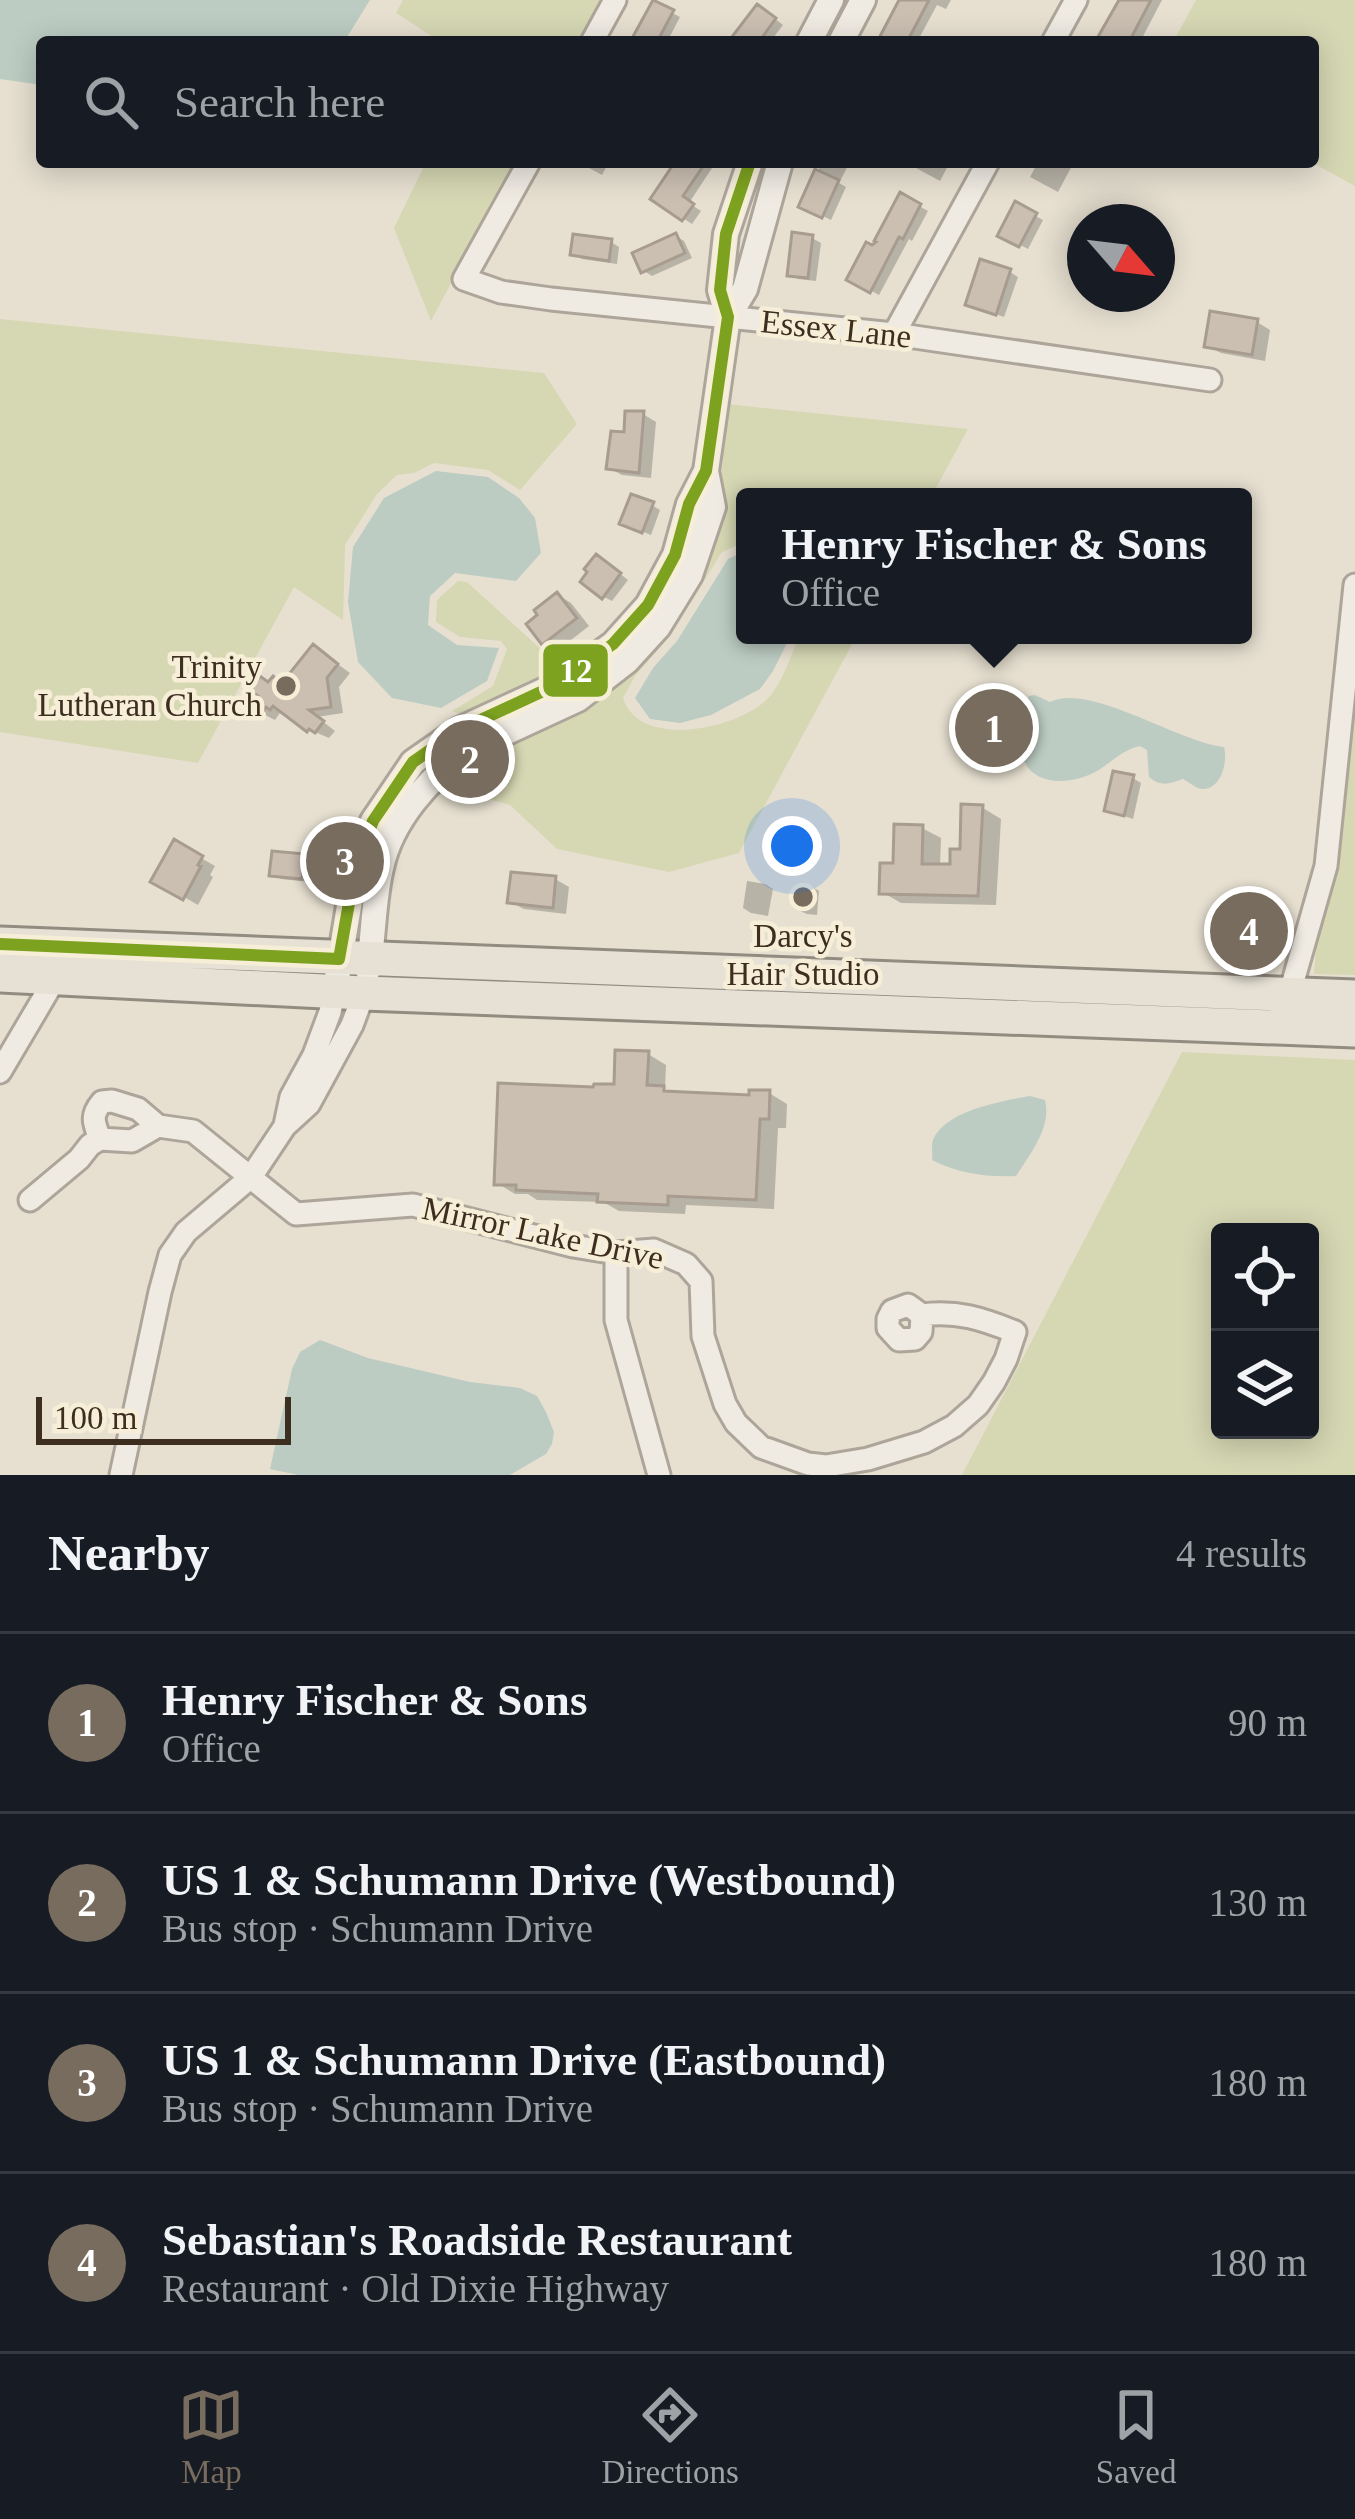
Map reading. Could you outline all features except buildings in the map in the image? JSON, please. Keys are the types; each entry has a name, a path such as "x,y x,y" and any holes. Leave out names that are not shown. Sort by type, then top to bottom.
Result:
{"main road":[{"path":"0,944 352,976"},
{"path":"0,975 352,976 1285,1010 1355,997"},
{"path":"1285,1010 1355,1030"}],"street":[{"path":"595,36 615,0"},
{"path":"812,36 831,0"},
{"path":"844,36 863,0"},
{"path":"1056,36 1076,0"},
{"name":"Essex Lane","path":"526,168 464,279 501,292 550,299 895,334 1210,380"},
{"path":"728,316 719,290 726,234 748,168"},
{"path":"122,1475 170,1255 186,1232 250,1177 285,1126 309,1104 352,1025 356,864 373,821 413,762 459,730 556,685 613,644 648,605 675,555 689,504 706,471 728,316 745,289 778,168"},
{"path":"895,334 985,168"},
{"path":"1285,1010 1326,866 1355,585"},
{"path":"0,1072 56,977"},
{"name":"Mirror Lake Drive","path":"100,1139 94,1111 112,1101 138,1109 158,1126 193,1131 296,1214 413,1205 573,1246 616,1253 654,1250 686,1264 701,1281 703,1336 736,1423 761,1447 825,1470 924,1442 954,1426 978,1405 994,1382 1015,1332 965,1314 922,1316"},
{"path":"30,1200 100,1139 132,1141 158,1126"},
{"path":"616,1253 616,1320 659,1475"}],"green space":[{"path":"403,0 601,0 582,36 431,36 396,13"},
{"path":"1196,0 1355,0 1355,186 1319,166 1319,36 1176,36"},
{"path":"423,168 512,168 431,321 394,228"},
{"path":"0,319 544,373 577,424 520,490 488,470 434,463 397,475 377,494 345,545 343,620 294,587 198,763 0,732"},
{"path":"726,404 968,429 936,488 736,488 736,546 722,552 670,636 635,676 623,698 633,714 649,725 669,729 716,725 757,707 771,695 796,644 852,644 739,853 669,872 557,849 510,805 441,786 474,757 598,696 721,486"},
{"path":"458,581 467,582 564,670 460,714 452,711 493,686 507,649 501,641 460,637 436,622 437,600"},
{"path":"1355,680 1355,975 1314,974 1317,934"},
{"path":"1182,1052 1355,1060 1355,1475 962,1475"}],"shaded area":[{"path":"0,0 370,0 348,36 36,36 36,84 0,79"},
{"path":"436,471 488,477 519,498 535,518 541,553 516,581 455,573 430,596 428,625 457,645 499,648 487,681 441,708 392,698 358,662 348,602 353,547 384,498"},
{"path":"736,555 736,644 786,644 760,689 711,715 680,723 650,719 635,698 728,559"},
{"path":"1029,696 1050,702 1067,698 1110,706 1224,747 1222,773 1214,785 1202,789 1183,779 1157,782 1149,777 1147,750 1140,746 1083,777 1044,779 1029,769 1019,744 1023,712"},
{"path":"1030,1096 1045,1100 1045,1120 1016,1176 973,1174 932,1160 933,1140 949,1121"},
{"path":"320,1340 368,1358 470,1382 520,1388 537,1396 554,1432 552,1444 546,1454 510,1475 298,1475 270,1469 292,1369 300,1352"}],"transit line":[{"name":"12","path":"0,944 339,959 356,864 373,821 413,762 459,730 556,685 613,644 648,605 675,555 689,504 706,471 728,317 720,290 726,234 748,168"}],"place":[{"name":"Trinity Lutheran Church","path":"286,686"},
{"name":"Henry Fischer & Sons","path":"994,728"},
{"name":"US 1 & Schumann Drive (Westbound)","path":"470,759"},
{"name":"US 1 & Schumann Drive (Eastbound)","path":"345,861"},
{"name":"Darcy's Hair Studio","path":"803,897"},
{"name":"Sebastian's Roadside Restaurant","path":"1249,931"}]}
